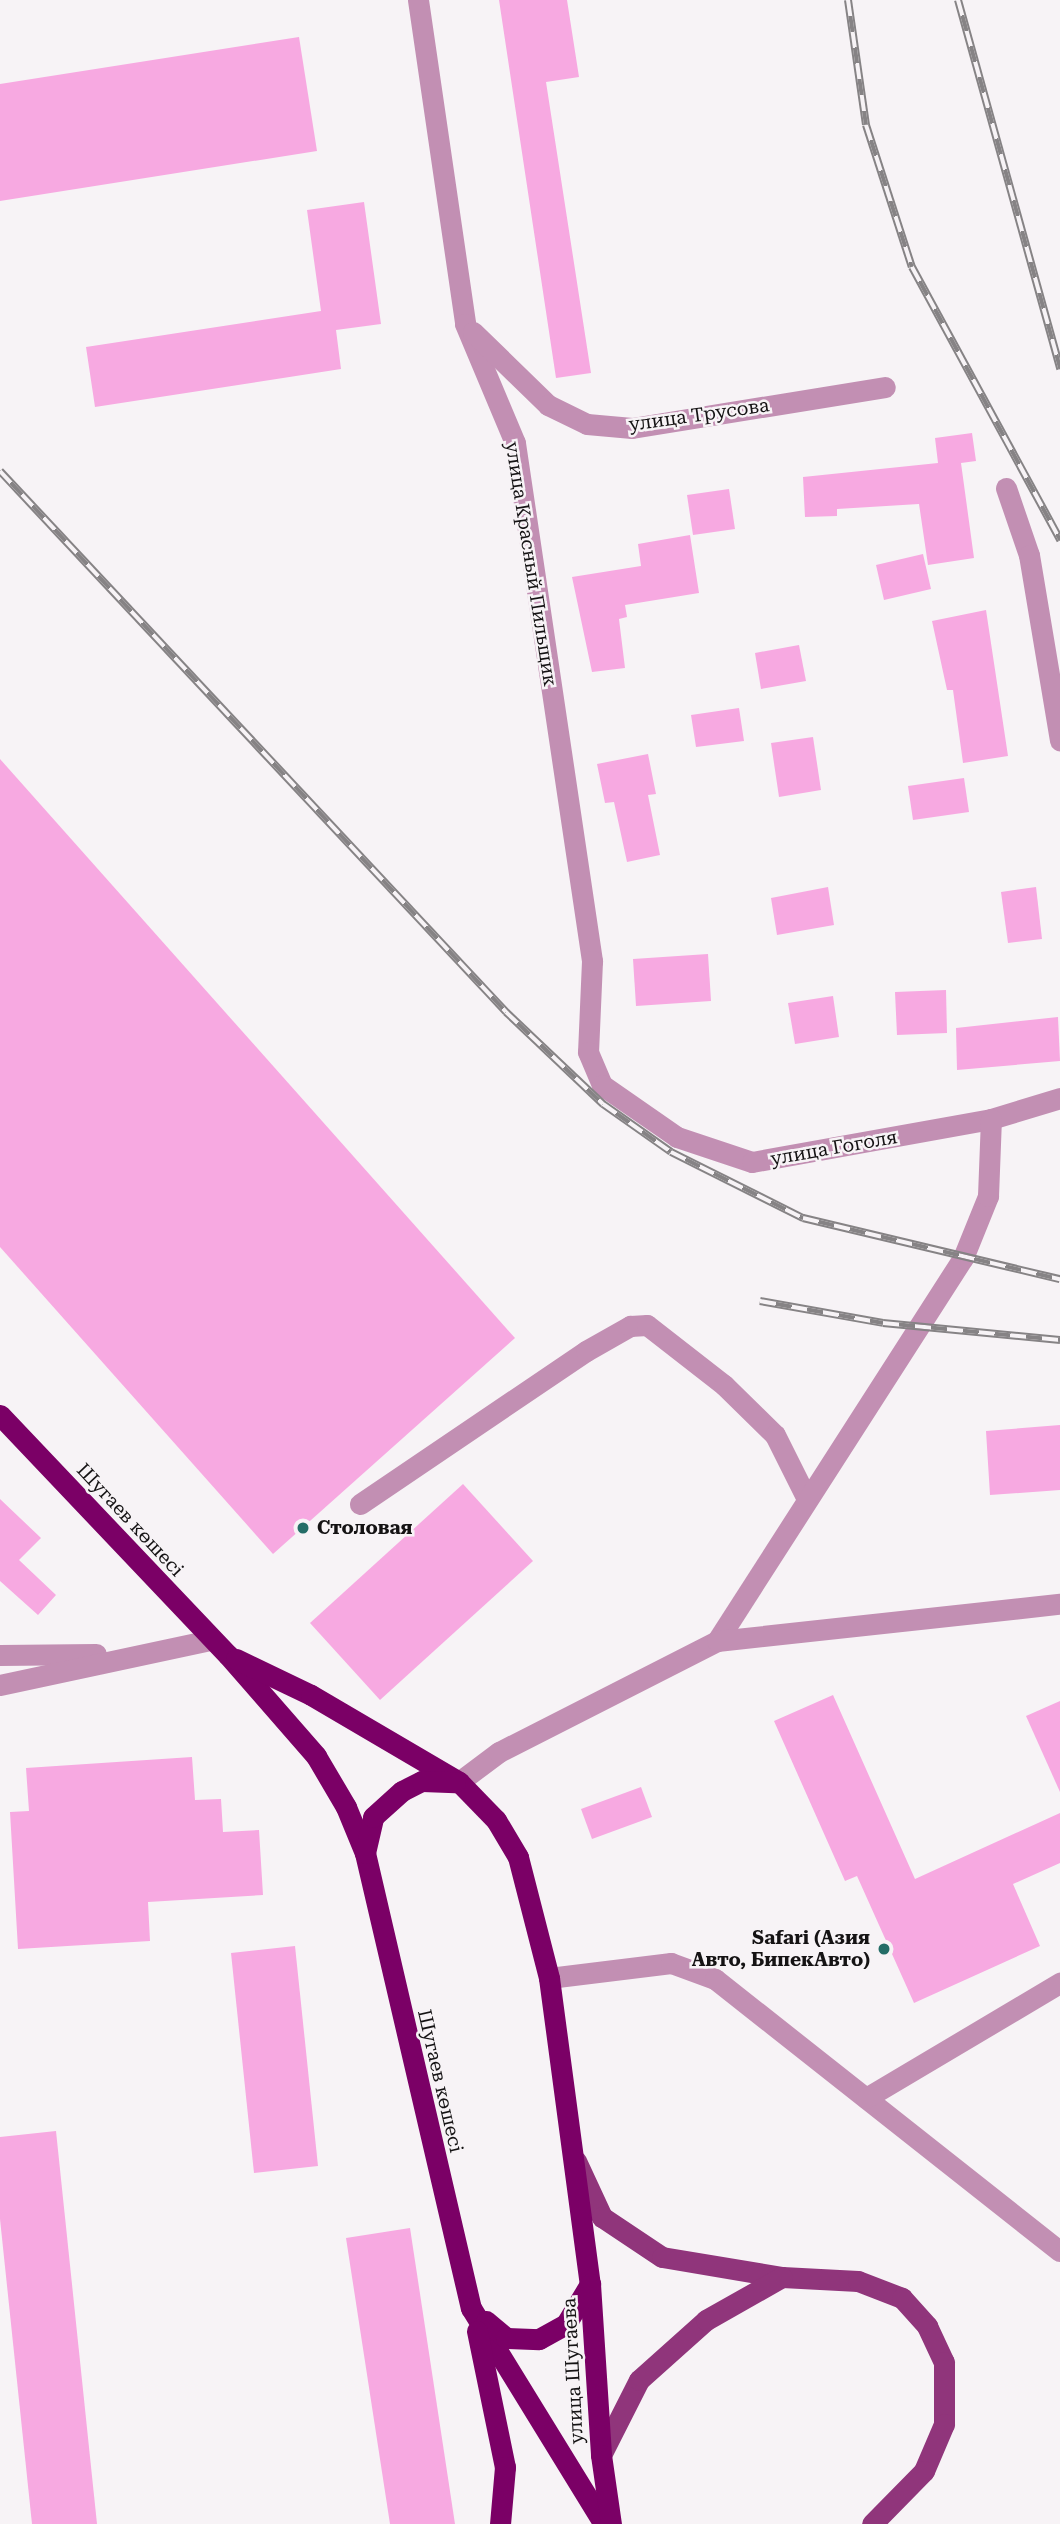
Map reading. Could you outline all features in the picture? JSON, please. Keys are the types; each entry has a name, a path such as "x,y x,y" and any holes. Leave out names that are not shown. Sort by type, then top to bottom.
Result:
{"highway":[{"name":"Шугаев көшесі","path":"0,1415 210,1640 228,1655 316,1756 365,1853 471,2308 604,2524"},
{"name":"Шугаев көшесі","path":"228,1655 311,1695 459,1782 496,1820 518,1857 549,1978 590,2284"},
{"path":"365,1853 373,1817 402,1791 422,1781 459,1782"},
{"path":"471,2308 506,2338 539,2339 566,2324 590,2284"},
{"name":"улица Шугаева","path":"590,2284 601,2455"},
{"path":"471,2308 494,2393 505,2467 500,2524"},
{"path":"601,2455 611,2524"}],"main road":[{"path":"571,2150 602,2217 662,2257 782,2277 858,2281 902,2298 927,2326 944,2362 944,2424 924,2471 872,2524"},
{"path":"601,2455 639,2380 706,2320 782,2277"}],"street":[{"name":"улица Красный Пильщик","path":"418,0 465,324 515,443 592,961 588,1052 603,1085 641,1115"},
{"name":"улица Трусова","path":"465,324 548,405 587,424 632,428 885,387"},
{"path":"1006,488 1029,555 1060,740"},
{"name":"улица Гоголя","path":"641,1115 677,1137 752,1162 991,1119 1035,1109 1060,1098"},
{"path":"717,1641 806,1497 963,1258 988,1196 991,1119"},
{"path":"360,1504 586,1351 630,1326 648,1325 724,1385 775,1435 806,1497"},
{"path":"459,1782 499,1752 717,1641 1060,1604"},
{"path":"0,1685 210,1640"},
{"path":"0,1655 140,1653"},
{"path":"549,1978 671,1963 715,1979 1060,2251"},
{"path":"866,2098 1060,1983"}],"building":[{"path":"499,0 567,0 579,77 546,82 591,373 556,378"},
{"path":"299,37 317,151 0,201 0,84"},
{"path":"364,202 381,324 336,330 341,369 95,407 86,347 321,311 307,210"},
{"path":"972,433 976,461 961,463 974,558 928,565 919,504 837,509 837,516 805,517 803,477 938,463 935,438"},
{"path":"729,489 735,529 693,535 687,495"},
{"path":"690,535 699,593 625,605 627,617 619,619 625,668 592,672 572,577 641,566 638,544"},
{"path":"923,554 931,589 884,600 876,565"},
{"path":"986,610 1008,756 963,763 953,690 947,690 932,621"},
{"path":"799,645 806,681 761,689 755,653"},
{"path":"739,708 744,741 696,747 691,715"},
{"path":"813,737 821,790 779,797 771,743"},
{"path":"648,754 656,794 648,795 660,855 627,862 614,802 605,803 597,764"},
{"path":"0,759 515,1338 273,1554 0,1247"},
{"path":"964,778 969,812 913,820 908,786"},
{"path":"828,887 834,925 777,935 771,898"},
{"path":"1036,887 1042,939 1008,943 1001,892"},
{"path":"708,954 711,1001 636,1006 633,959"},
{"path":"946,990 947,1033 897,1035 895,992"},
{"path":"833,996 839,1037 795,1044 788,1003"},
{"path":"1058,1017 1060,1061 957,1070 956,1028"},
{"path":"1060,1425 1060,1490 990,1495 986,1431"},
{"path":"463,1484 533,1561 380,1700 310,1623"},
{"path":"0,1499 41,1538 19,1560 56,1595 38,1615 0,1581"},
{"path":"833,1695 915,1879 1060,1813 1060,1863 1013,1884 1040,1946 914,2003 857,1876 845,1881 774,1721"},
{"path":"1060,1701 1060,1792 1026,1716"},
{"path":"192,1757 195,1800 221,1799 223,1832 259,1830 263,1895 148,1902 150,1941 18,1949 10,1812 29,1811 26,1768"},
{"path":"641,1787 652,1817 592,1839 581,1809"},
{"path":"295,1946 318,2166 254,2173 231,1953"},
{"path":"56,2131 97,2524 32,2524 0,2219 0,2137"},
{"path":"410,2228 455,2524 390,2524 346,2238"}],"railway":[{"path":"848,0 866,125 912,267 1060,540"},
{"path":"958,0 1060,369"},
{"path":"0,471 506,1012 603,1104 671,1152 803,1218 1060,1279"},
{"path":"760,1301 883,1323 1060,1340"}],"place":[{"name":"Столовая","path":"303,1528"},
{"name":"Safari (Азия Авто, БипекАвто)","path":"884,1949"}]}
